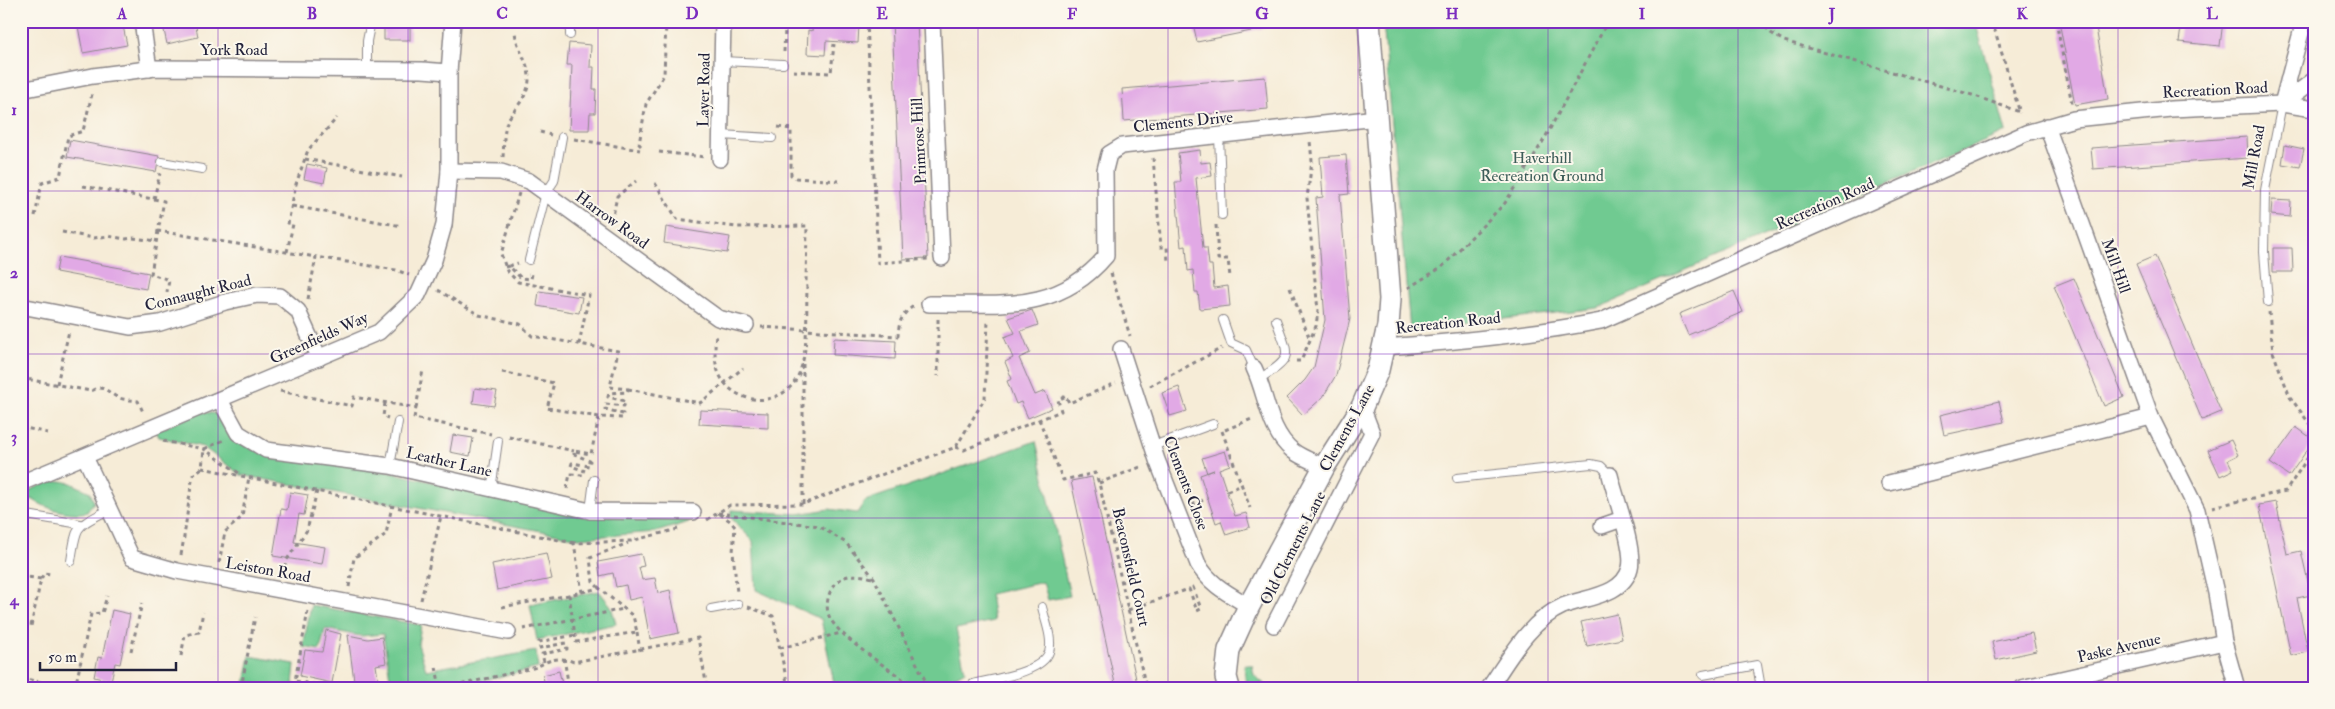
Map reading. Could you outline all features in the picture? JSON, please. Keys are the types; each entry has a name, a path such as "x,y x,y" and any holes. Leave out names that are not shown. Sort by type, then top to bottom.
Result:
{"street":[{"path":"142,21 149,69"},
{"name":"Greenfields Way","path":"21,483 379,332 418,295 434,260 444,225 449,171 448,72 453,21"},
{"name":"Layer Road","path":"720,159 723,21"},
{"name":"Primrose Hill","path":"932,21 942,258"},
{"name":"Clements Lane","path":"1229,688 1226,677 1229,650 1249,606 1324,467 1362,407 1378,370 1384,347 1390,299 1369,21"},
{"name":"Mill Road","path":"2282,104 2304,21"},
{"name":"York Road","path":"21,90 93,76 149,69 367,69 448,72"},
{"path":"2282,104 2314,80"},
{"name":"Recreation Road","path":"1384,347 1500,336 1558,329 1601,321 1848,213 2026,132 2074,119 2171,110 2282,104 2314,109"},
{"name":"Clements Drive","path":"933,304 1034,302 1073,285 1094,270 1106,256 1105,170 1109,154 1122,146 1377,118"},
{"name":"Mill Hill","path":"2047,126 2151,418 2197,510 2216,593 2224,642 2236,688"},
{"name":"Harrow Road","path":"449,171 501,172 523,178 718,318 746,325"},
{"name":"Connaught Road","path":"21,306 130,327 160,323 257,295 280,296 298,311 319,358"},
{"name":"Clements Close","path":"1121,349 1153,446 1198,564 1206,578 1214,585 1249,606"},
{"path":"1257,373 1269,413 1282,438 1294,451 1324,467"},
{"path":"220,400 238,433"},
{"name":"Old Clements Lane","path":"1274,624 1372,433 1362,407"},
{"path":"1889,483 2151,418"},
{"name":"Leather Lane","path":"238,433 266,450 390,466 590,511 696,517"},
{"name":"Leiston Road","path":"85,457 108,510 132,558 177,571 508,632"},
{"path":"1489,688 1520,642 1538,623 1562,607 1612,590 1625,580 1630,568 1632,554 1610,475"},
{"path":"1602,526 1622,520"},
{"name":"Paske Avenue","path":"2021,688 2224,642"}],"lane":[{"path":"367,69 367,41 371,21"},
{"path":"570,21 570,35"},
{"path":"722,61 783,64"},
{"name":"Mill Road","path":"2268,302 2264,252 2264,190 2282,104"},
{"path":"721,135 772,138"},
{"path":"1218,135 1222,215"},
{"path":"529,260 546,193 554,181 562,138"},
{"path":"162,162 202,169"},
{"path":"1222,320 1231,343 1246,350 1257,373 1283,364 1286,357 1286,347 1276,320"},
{"path":"390,466 398,422"},
{"path":"1153,446 1213,424"},
{"path":"491,490 498,441"},
{"path":"1457,478 1591,464 1601,466 1610,475"},
{"path":"590,511 594,480"},
{"path":"21,514 80,524 108,510"},
{"path":"71,561 76,534 80,524"},
{"path":"711,609 738,604"},
{"path":"969,688 972,684 1034,668 1044,661 1049,652 1049,637 1042,607"},
{"path":"1703,676 1757,665 1761,688"}],"path":[{"path":"540,132 562,138 641,148 639,144 646,104 664,75 666,21"},
{"path":"867,21 878,263 942,258"},
{"path":"1135,21 1138,24 1152,21"},
{"path":"1390,299 1442,267 1505,203 1546,138 1608,21"},
{"path":"1760,21 1771,33 1784,41 1972,95 2020,112"},
{"path":"1992,21 2026,132"},
{"path":"2056,21 2074,119"},
{"path":"785,28 783,71 832,72 834,44"},
{"path":"501,172 508,119 525,97 529,80 528,70 516,40 515,32"},
{"path":"35,216 42,183 60,177 68,136 83,131 92,94"},
{"path":"287,252 293,224 288,223 308,150 337,118"},
{"path":"774,126 791,129 791,175 796,178 840,181"},
{"path":"1283,364 1302,360 1316,326 1318,311 1307,198 1312,161 1308,126"},
{"path":"1151,143 1161,247 1167,247 1168,262"},
{"path":"658,152 720,159"},
{"path":"305,159 402,177"},
{"path":"154,199 159,177"},
{"path":"523,178 502,246 502,260 507,271 518,282 589,294 579,344"},
{"path":"613,216 617,196 636,180"},
{"path":"655,183 677,219 736,226 807,226 803,504"},
{"path":"83,186 164,201 151,274 169,280 167,292"},
{"path":"292,206 402,226"},
{"path":"1222,215 1215,215 1218,259 1228,259 1230,277"},
{"path":"158,231 396,270 408,275"},
{"path":"62,232 94,238 108,236 156,241"},
{"path":"306,305 316,257"},
{"path":"432,286 479,315 520,324 532,336 618,351 605,409 601,417 589,466 572,463 571,466 588,472 587,476 570,474 563,506"},
{"path":"1115,288 1131,337 1121,349"},
{"path":"1290,288 1310,337"},
{"path":"2268,302 2273,352 2290,397 2314,430"},
{"path":"746,325 805,331 898,336 899,321 907,310 918,304 933,304 938,376"},
{"path":"696,517 707,520 730,505 803,504 956,446 985,398 988,304"},
{"path":"57,384 73,316"},
{"path":"718,318 715,343 716,367 724,383 739,396 762,401 774,399 793,384 804,360"},
{"path":"1136,393 1231,343"},
{"path":"610,387 700,403 743,368"},
{"path":"423,370 414,418 591,454"},
{"path":"502,372 554,383 547,408 601,417 622,418 623,414 605,409"},
{"path":"956,446 964,450 1061,411 1058,400 1066,396 1069,403 1130,377"},
{"path":"21,378 91,391 98,387 119,398 138,401 155,440 204,450 241,475"},
{"path":"269,379 277,390 352,406 354,397 416,408"},
{"path":"608,395 627,392 628,390"},
{"path":"606,404 624,406 625,402 608,395"},
{"path":"383,416 385,403"},
{"path":"1039,419 1063,480 1095,473 1099,483 1129,472"},
{"path":"1238,424 1222,431 1250,508"},
{"path":"21,427 48,433"},
{"path":"481,432 483,437"},
{"path":"204,450 238,433"},
{"path":"2197,510 2286,491 2314,448"},
{"path":"177,571 188,522 186,514 193,475 202,468 204,450"},
{"path":"574,451 574,454 590,461"},
{"path":"202,468 574,543 631,541"},
{"path":"216,578 225,532 242,516 249,477"},
{"name":"Beaconsfield Court","path":"1099,483 1146,688"},
{"path":"1226,491 1242,485"},
{"path":"279,590 286,561 307,530 317,491"},
{"path":"346,602 354,558 386,534 392,506"},
{"path":"718,513 819,526 846,542 874,578 929,688"},
{"path":"718,513 735,527 733,552 738,604 773,616 787,682"},
{"path":"417,615 441,516"},
{"path":"696,517 707,520"},
{"path":"640,650 633,616 592,582 590,558 631,541 683,528"},
{"path":"574,543 582,592"},
{"path":"31,626 41,579 44,573 51,574"},
{"path":"874,578 852,575 835,584 827,602 829,616 841,633 915,688"},
{"path":"21,576 41,579"},
{"path":"1128,610 1189,589 1197,611 1201,609 1193,587"},
{"path":"502,607 599,588"},
{"path":"569,595 576,642 637,632"},
{"path":"74,688 91,614 102,613 107,596"},
{"path":"310,596 295,681 335,688"},
{"path":"130,651 142,603"},
{"path":"508,632 624,609"},
{"path":"181,656 185,635 199,632 203,612"},
{"path":"240,688 254,617"},
{"path":"780,648 841,633"},
{"path":"544,662 542,654 567,649 566,643 540,648 539,642 574,635"},
{"path":"446,688 528,670 544,662 564,658 574,662 698,638 707,688"},
{"path":"564,658 569,688"},
{"path":"436,668 440,688"},
{"path":"21,678 70,688"},
{"path":"760,688 790,681 797,688"}],"green space":[{"name":"Haverhill Recreation Ground","path":"1383,21 1975,21 2006,132 1598,308 1410,330"},
{"path":"202,412 219,414 241,442 393,473 575,515 685,517 689,522 656,532 579,538 241,475 203,447 159,437 156,431"},
{"path":"1036,441 1070,596 1048,600 1043,582 990,594 994,621 956,629 965,671 951,679 945,688 835,688 821,619 756,590 753,541 731,518 731,510 798,514 829,509 857,513 865,501"},
{"path":"61,481 71,483 90,492 94,502 87,512 59,511 44,506 32,499 21,504 21,494 49,482"},
{"path":"599,591 611,606 616,624 537,640 530,605"},
{"path":"311,605 421,625 418,644 426,670 536,651 538,668 451,688 373,688 391,684 383,634 361,636 325,629 320,650 303,647"},
{"path":"250,656 295,664 293,684 317,688 244,688"},
{"path":"1244,665 1252,665 1254,675 1269,688 1246,688"}],"building":[{"path":"77,21 122,21 127,45 83,53"},
{"path":"162,21 195,21 198,37 167,44"},
{"path":"384,21 410,21 410,40 384,40"},
{"path":"813,21 859,25 858,43 826,41 825,55 807,54 808,30 812,31"},
{"path":"892,21 917,21 928,258 903,259"},
{"path":"1203,21 1265,21 1266,28 1197,42 1193,23"},
{"path":"2059,21 2095,21 2108,99 2075,105"},
{"path":"2182,21 2223,21 2220,46 2179,42"},
{"path":"569,43 591,45 590,67 594,67 593,89 596,89 595,113 590,113 589,130 569,130 572,65 567,65"},
{"path":"1265,77 1268,109 1124,121 1122,89"},
{"path":"2247,137 2248,158 2093,169 2091,148"},
{"path":"70,140 159,156 156,172 67,157"},
{"path":"2285,145 2304,149 2300,167 2282,164"},
{"path":"1200,150 1201,163 1210,162 1212,176 1196,178 1203,248 1207,248 1209,265 1212,265 1214,288 1228,286 1230,306 1200,309 1198,292 1195,292 1193,270 1188,271 1186,246 1181,247 1175,182 1181,182 1178,153"},
{"path":"1346,155 1349,194 1340,195 1350,319 1336,375 1323,397 1303,415 1287,398 1305,380 1314,367 1325,320 1316,198 1323,197 1320,157"},
{"path":"307,164 327,168 324,183 304,179"},
{"path":"2272,200 2291,201 2290,217 2271,215"},
{"path":"666,227 730,237 727,253 664,243"},
{"path":"2273,248 2292,248 2293,272 2273,272"},
{"path":"2155,256 2221,412 2202,420 2136,264"},
{"path":"59,257 149,273 146,289 56,272"},
{"path":"2074,278 2124,397 2104,406 2054,286"},
{"path":"539,291 582,297 579,313 537,306"},
{"path":"1734,291 1743,312 1688,335 1679,314"},
{"path":"1032,310 1038,325 1021,331 1030,353 1019,358 1035,395 1045,391 1052,408 1028,418 1021,402 1016,404 1007,381 1012,379 1005,362 1013,358 1004,337 1015,333 1008,318"},
{"path":"834,338 896,341 895,359 833,355"},
{"path":"1179,387 1187,411 1170,416 1162,393"},
{"path":"475,388 497,391 494,406 473,403"},
{"path":"1999,401 2004,422 1944,435 1940,415"},
{"path":"700,410 768,413 768,428 699,424"},
{"path":"2296,427 2314,440 2289,476 2270,463"},
{"path":"453,435 473,438 470,456 450,452"},
{"path":"2231,440 2238,455 2228,460 2233,470 2220,476 2208,450"},
{"path":"1225,451 1230,465 1219,469 1235,516 1246,513 1250,527 1226,535 1221,521 1216,523 1200,475 1207,473 1202,458"},
{"path":"1092,477 1138,688 1116,688 1071,481"},
{"path":"290,492 308,495 304,515 299,514 294,542 325,547 322,564 273,556 281,509 287,510"},
{"path":"2276,502 2287,554 2301,551 2311,595 2297,598 2308,652 2291,656 2259,505"},
{"path":"546,553 552,579 497,590 492,564"},
{"path":"641,554 644,566 639,567 642,580 655,578 658,593 670,590 679,633 650,639 642,597 629,600 626,585 616,587 613,573 600,576 598,562"},
{"path":"112,610 130,614 120,664 115,663 111,681 94,677 98,657 102,658"},
{"path":"1617,614 1622,639 1587,646 1581,622"},
{"path":"326,630 341,634 332,683 300,676 305,650 322,652"},
{"path":"2032,633 2036,651 1996,660 1992,642"},
{"path":"348,635 368,639 382,637 386,663 376,665 379,685 355,688"},
{"path":"559,671 563,688 545,688 543,675"}]}
